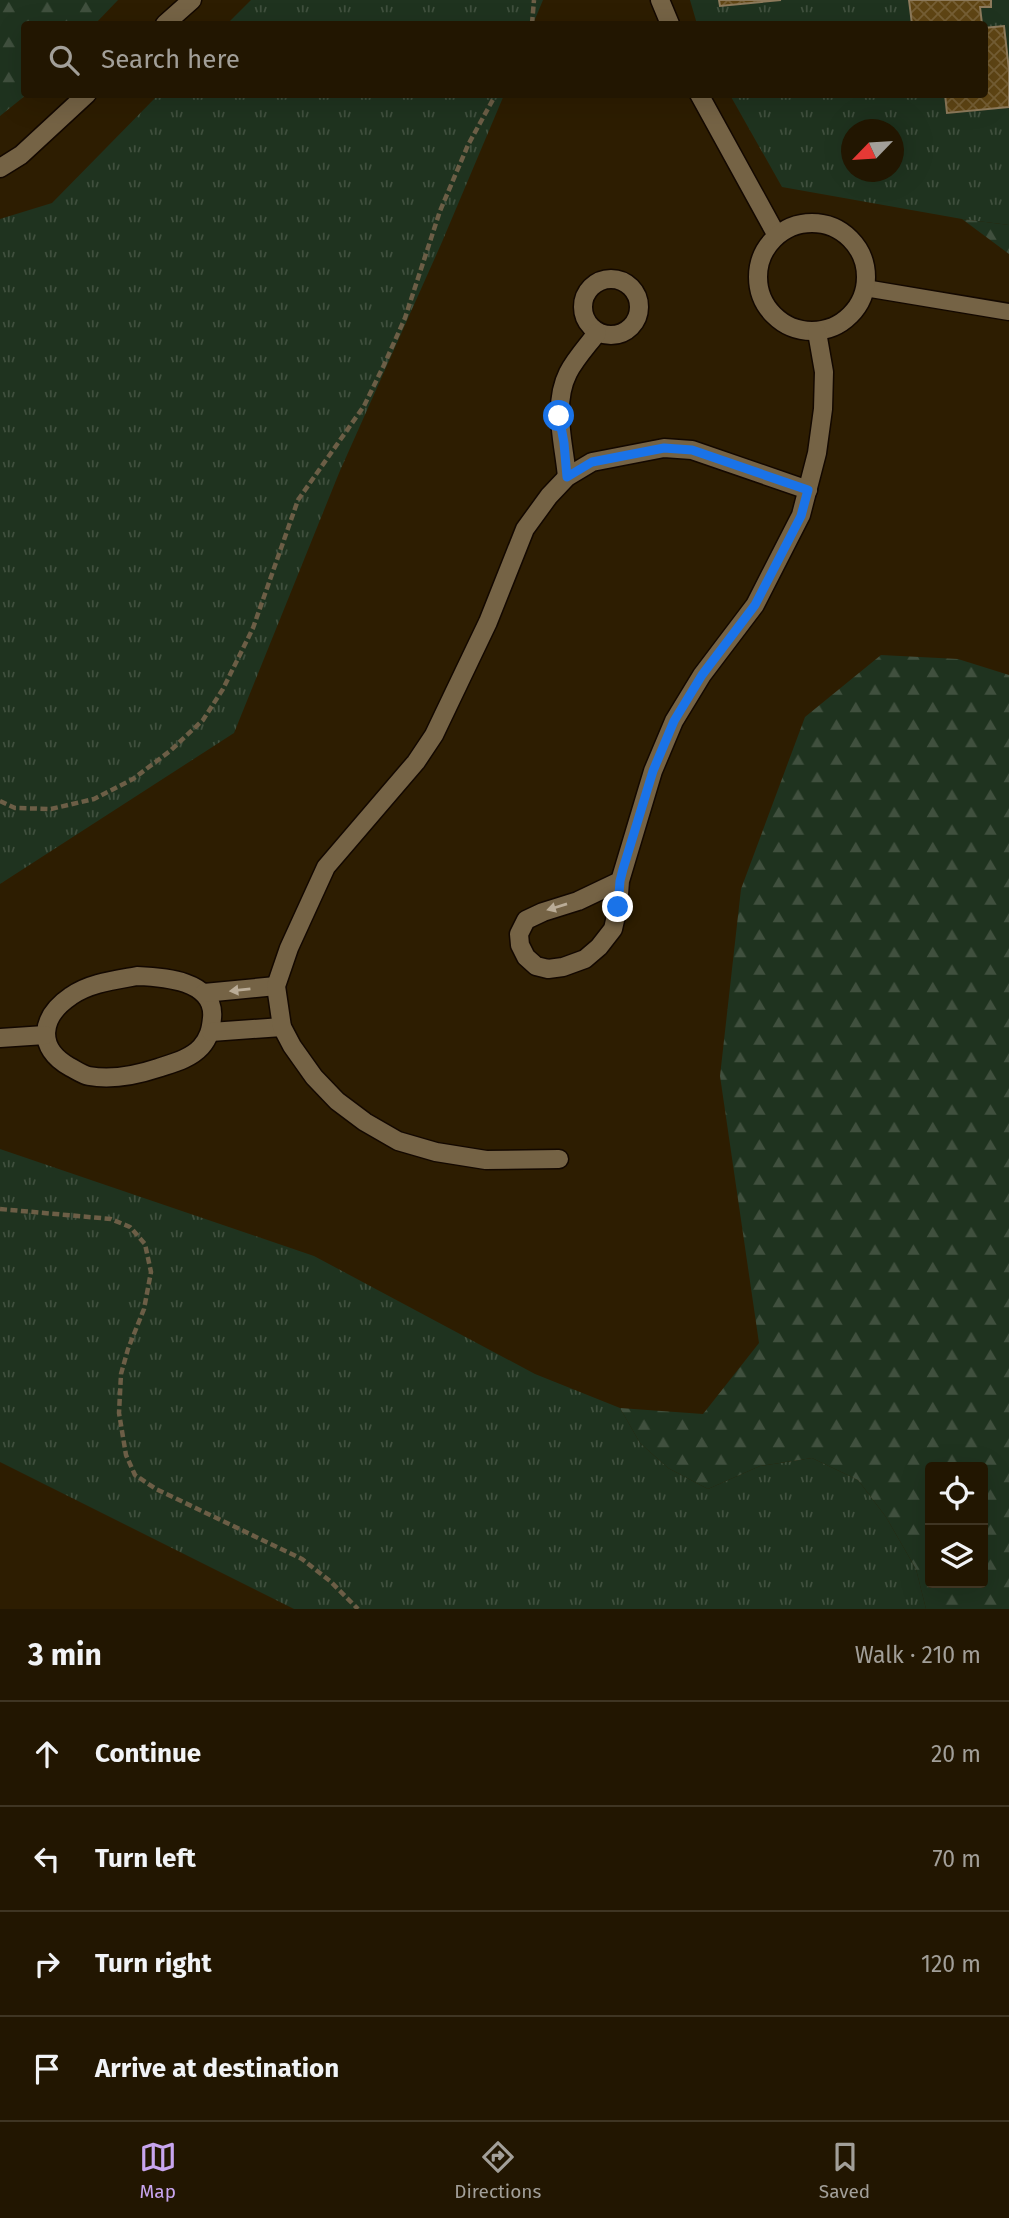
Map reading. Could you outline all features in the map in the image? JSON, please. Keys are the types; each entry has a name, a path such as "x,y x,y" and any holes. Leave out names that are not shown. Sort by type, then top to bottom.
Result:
{"street":[{"path":"168,21 192,0"},
{"path":"660,0 669,21"},
{"path":"0,167 21,155 84,98"},
{"path":"701,98 776,234"},
{"path":"815,222 833,226 848,236 859,250 866,268 865,288 860,303 849,317 834,327 817,332 799,330 782,323 769,311 760,295 757,278 760,260 776,234 797,224 815,222"},
{"path":"620,881 578,901 526,920 519,934 520,945 526,957 536,967 563,967 584,958 599,947 612,929 618,907 620,881 653,771 674,721 702,675 755,605 801,516 817,453 823,409 824,372 817,332"},
{"path":"567,477 559,416 561,392 568,372 597,333"},
{"path":"559,1160 486,1160 436,1152 398,1141 365,1122 308,1079 282,1027 276,986 289,948 326,867 416,762 434,735 488,622 525,529 567,477 592,462 664,448 692,450 808,490"},
{"path":"137,976 165,978 188,984 204,993 213,1011 211,1032 201,1047 186,1059 146,1072 116,1076 87,1076 62,1062 50,1050 45,1035 48,1021 56,1007 73,994 104,982 137,976"},
{"path":"204,993 276,986"},
{"path":"211,1032 282,1027"},
{"path":"0,1038 45,1035"}],"lane":[{"path":"865,288 1009,312"}],"path":[{"path":"532,21 534,0"},
{"path":"0,801 15,808 51,809 94,799 133,779 170,751 202,720 223,689 253,628 298,500 364,406 384,365 405,318 445,200 468,145 494,98"},
{"path":"0,1209 111,1219 130,1227 145,1244 151,1272 144,1309 121,1374 119,1413 125,1455 135,1475 156,1489 302,1559 330,1581 358,1609"}],"green space":[{"path":"0,0 118,0 98,21 21,21 22,98 0,116"},
{"path":"251,0 543,0 534,21 230,21"},
{"path":"690,0 1009,0 1009,225 782,187 732,98 988,98 988,21 696,21"},
{"path":"155,98 503,98 339,473 234,733 0,884 0,219 52,203"},
{"path":"962,219 1009,225 1009,254"},
{"path":"881,655 958,659 1009,675 1009,1609 926,1609 916,1569 886,1517 858,1480 812,1458 760,1466 708,1489 668,1468 640,1443 620,1408 703,1414 759,1343 720,1076 741,889 805,717"},
{"path":"0,1149 314,1256 535,1374 620,1408 640,1443 668,1468 708,1489 760,1466 812,1458 858,1480 886,1517 916,1569 926,1609 294,1609 0,1462"}],"building":[{"path":"719,0 781,0 720,6"},
{"path":"909,0 991,0 991,7 980,7 982,21 912,21"},
{"path":"1004,26 1009,70 1009,107 947,113 945,98 988,98 988,28"}],"route":[{"path":"559,416 567,477 592,462 664,448 692,450 808,490 801,516 755,605 702,675 674,721 653,771 623,869 618,907"}]}
